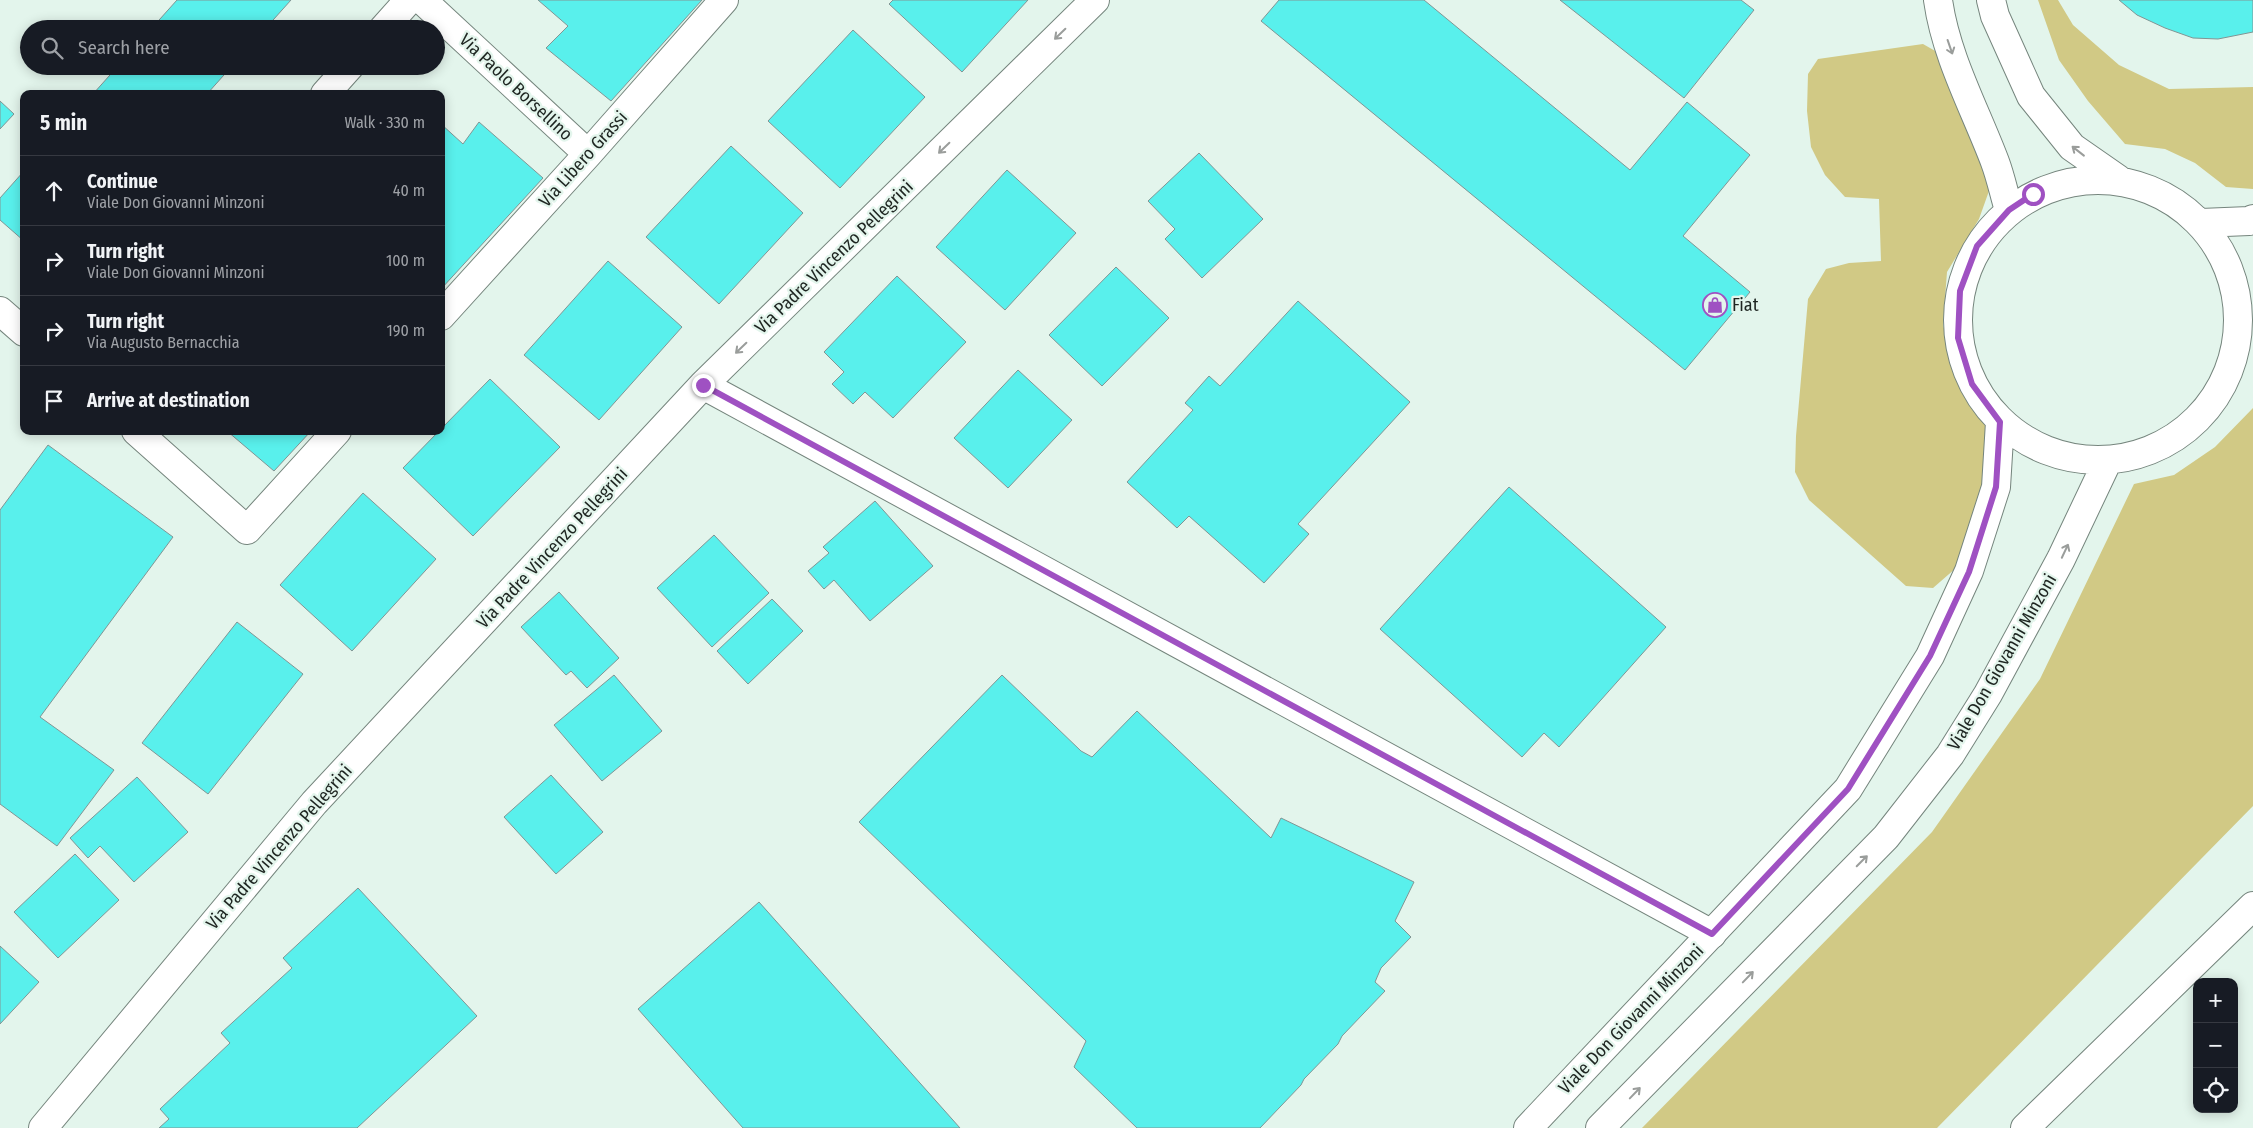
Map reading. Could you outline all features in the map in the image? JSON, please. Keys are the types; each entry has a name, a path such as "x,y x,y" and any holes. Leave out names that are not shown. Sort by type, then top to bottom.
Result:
{"street":[{"path":"391,20 409,0"},
{"name":"Via Paolo Borsellino","path":"422,0 444,20"},
{"name":"Via Libero Grassi","path":"445,312 724,0"},
{"name":"Via Padre Vincenzo Pellegrini","path":"43,1128 314,803 703,385 1095,0"},
{"path":"1938,0 1940,18 1966,96 1995,163 2009,210"},
{"path":"1991,0 1995,16 2031,96 2072,147 2118,180"},
{"name":"Via Paolo Borsellino","path":"445,21 588,154"},
{"path":"329,90 342,75"},
{"path":"2088,179 2118,180 2163,194 2201,223 2220,248 2233,277 2246,335 2224,385 2194,423 2154,450 2108,460 2079,460 2050,452 2024,440 2000,422 1972,384 1958,338 1960,291 1977,246 2009,210 2033,194 2060,184 2088,179"},
{"path":"2201,223 2249,221 2253,219"},
{"path":"0,311 20,328"},
{"path":"703,385 1712,934"},
{"name":"Viale Don Giovanni Minzoni","path":"1528,1128 1848,789 1930,656 1969,572 1996,487 2000,422"},
{"path":"140,435 247,530 333,435"},
{"name":"Viale Don Giovanni Minzoni","path":"1600,1128 1886,837 1950,755 1988,694 2061,559 2108,460"},
{"path":"2025,1128 2253,906"}],"shaded area":[{"path":"2038,0 2058,0 2073,25 2119,65 2169,89 2253,87 2253,189 2226,187 2195,163 2165,149 2125,144 2088,101 2059,60"},
{"path":"1923,44 1937,52 1986,165 1989,191 1979,219 1947,272 1943,325 1959,384 1990,430 1988,468 1956,568 1933,588 1906,586 1809,500 1795,472 1796,436 1808,299 1826,269 1849,263 1881,261 1879,199 1845,197 1825,175 1811,147 1807,111 1808,74 1818,59"},
{"path":"2253,408 2253,806 1937,1128 1642,1128 1932,832 2040,679 2134,484 2174,475 2215,447"}],"building":[{"path":"177,0 291,0 273,20 159,20"},
{"path":"538,0 702,0 611,101 546,48 568,26"},
{"path":"893,0 1028,0 962,72 889,4"},
{"path":"1279,0 1424,0 1630,170 1687,102 1750,155 1683,236 1750,292 1685,370 1261,21"},
{"path":"1560,0 1741,0 1754,10 1684,98"},
{"path":"2119,0 2253,0 2253,32 2218,39 2193,38 2137,15"},
{"path":"853,30 925,97 840,188 768,121"},
{"path":"110,75 224,75 211,90 97,90"},
{"path":"0,101 14,114 0,129"},
{"path":"479,122 543,178 445,285 445,128 463,144"},
{"path":"731,146 803,213 719,304 646,237"},
{"path":"1199,153 1263,219 1202,278 1165,239 1175,229 1148,201"},
{"path":"1007,170 1076,233 1005,310 936,247"},
{"path":"20,176 20,238 0,220 0,198"},
{"path":"608,261 682,327 599,420 524,355"},
{"path":"1116,267 1169,318 1102,386 1049,335"},
{"path":"897,276 966,342 893,418 865,392 853,404 832,384 844,372 824,352"},
{"path":"1298,301 1410,402 1298,524 1309,534 1264,583 1189,516 1177,528 1127,482 1193,410 1185,403 1209,376 1220,386"},
{"path":"1018,370 1072,420 1008,488 954,438"},
{"path":"490,379 560,447 473,536 403,468 435,435 445,435 445,425"},
{"path":"232,435 307,435 274,471"},
{"path":"48,445 173,537 40,717 114,770 57,846 0,804 0,510"},
{"path":"1509,487 1666,627 1559,747 1544,733 1522,757 1380,629"},
{"path":"363,493 436,559 352,651 280,585"},
{"path":"875,501 933,566 870,621 834,580 824,589 808,571 829,553 823,547"},
{"path":"714,535 769,593 712,647 657,588"},
{"path":"559,592 619,658 587,688 571,671 566,675 521,627"},
{"path":"772,599 803,631 748,684 717,651"},
{"path":"237,622 303,674 208,794 142,743"},
{"path":"614,675 662,731 602,781 554,725"},
{"path":"1002,675 1081,751 1092,757 1137,711 1271,838 1281,818 1414,882 1395,921 1411,937 1381,968 1375,982 1385,991 1260,1128 1137,1128 1074,1067 1086,1041 859,822"},
{"path":"551,775 603,832 556,874 504,817"},
{"path":"137,777 188,832 134,882 100,846 88,858 70,838"},
{"path":"75,854 119,900 58,958 14,912"},
{"path":"358,888 477,1016 357,1128 159,1128 169,1119 160,1109 230,1043 221,1033 292,968 283,958"},
{"path":"759,902 960,1128 743,1128 638,1009"},
{"path":"0,946 39,982 0,1024"}],"place":[{"name":"Fiat","path":"1715,305"}],"route":[{"path":"703,385 1712,934 1848,789 1930,656 1969,572 1996,487 2000,422 1972,384 1958,338 1960,291 1977,246 2009,210 2033,194"}]}
